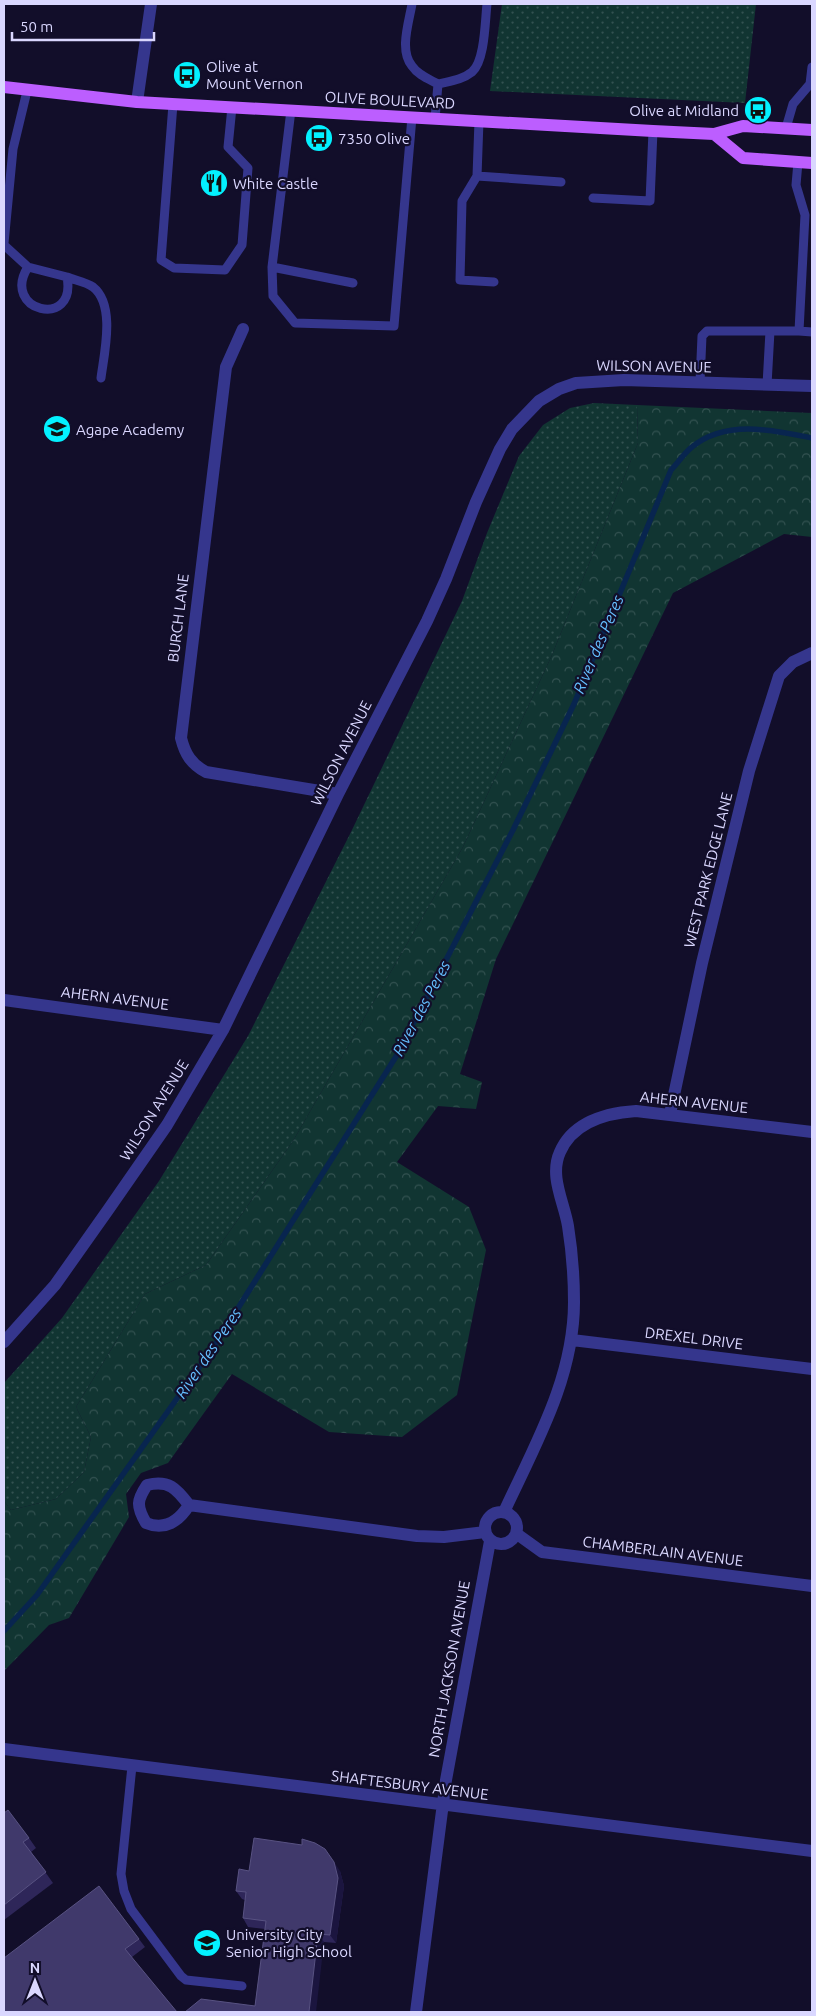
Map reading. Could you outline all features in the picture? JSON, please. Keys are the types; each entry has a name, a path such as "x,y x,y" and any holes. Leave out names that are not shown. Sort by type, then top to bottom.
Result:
{"main road":[{"name":"OLIVE BOULEVARD","path":"4,87 137,102 653,131 714,134 743,126 812,130"},
{"path":"714,134 743,158 812,163"}],"street":[{"path":"137,102 151,4"},
{"name":"BURCH LANE","path":"243,330 226,367 181,738 189,760 206,772 338,794"},
{"name":"WILSON AVENUE","path":"4,1342 55,1285 108,1210 167,1125 222,1030 338,794 427,621 500,449 512,429 539,401 559,389 576,383 624,380 812,386"},
{"name":"WEST PARK EDGE LANE","path":"670,1114 702,963 749,771 779,676 793,662 812,653"},
{"name":"AHERN AVENUE","path":"4,1000 222,1030"},
{"name":"AHERN AVENUE","path":"572,1340 574,1302 571,1256 568,1224 557,1179 557,1165 559,1153 577,1130 597,1118 618,1112 636,1111 812,1132"},
{"path":"504,1512 552,1412 572,1340"},
{"name":"DREXEL DRIVE","path":"572,1340 812,1369"},
{"path":"189,1505 417,1536 488,1537"},
{"path":"504,1512 510,1514 517,1523 517,1534 506,1544 495,1544 488,1537 486,1522 493,1514 504,1512"},
{"name":"CHAMBERLAIN AVENUE","path":"517,1534 542,1552 812,1586"},
{"name":"NORTH JACKSON AVENUE","path":"416,2012 443,1806 488,1537"},
{"name":"SHAFTESBURY AVENUE","path":"4,1749 443,1806 812,1851"}],"lane":[{"path":"412,4 405,53 411,66 438,84 461,79 474,71 482,51 487,4"},
{"path":"786,128 793,104 810,84 812,67"},
{"path":"435,119 438,84"},
{"path":"27,91 14,149 4,244 28,267 67,277 93,288 102,300 107,318 101,378"},
{"path":"174,104 161,260 174,268 225,270 242,245 248,168 228,147 232,107"},
{"path":"291,110 272,267 273,296 295,323 394,326 412,117"},
{"path":"479,121 477,176 462,201 460,280 494,282"},
{"path":"593,198 650,201 653,131"},
{"path":"798,162 796,185 809,216 799,331"},
{"path":"477,176 561,182"},
{"path":"28,267 22,274 20,290 28,304 35,308 43,310 58,306 68,292 67,277"},
{"path":"272,267 353,283"},
{"path":"700,382 702,336 707,331 812,332"},
{"path":"767,385 770,331"},
{"path":"132,1766 122,1874 124,1891 131,1909 181,1976 186,1980 242,1986"}],"green space":[{"path":"502,4 756,4 745,103 490,91"},
{"path":"594,403 637,405 638,443 552,655 463,847 293,1141 206,1265 145,1294 76,1407 91,1437 84,1472 56,1499 11,1510 4,1501 4,1383 62,1318 159,1181 248,1036 351,832 462,601 487,533 519,456 543,425 570,408"},
{"path":"637,405 812,413 812,537 784,534 673,593 496,959 460,1074 482,1082 476,1109 438,1106 397,1162 469,1207 486,1250 457,1395 402,1437 329,1432 232,1374 168,1463 141,1473 126,1494 129,1517 69,1618 49,1625 4,1671 4,1501 11,1510 56,1499 84,1472 91,1437 76,1407 145,1294 206,1265 293,1141 463,847 552,655 638,443"}],"building":[{"path":"8,1810 29,1838 23,1842 46,1872 4,1905 4,1813"},
{"path":"254,1838 302,1845 302,1839 315,1843 325,1849 334,1862 338,1878 330,1935 318,1934 309,2012 185,2012 201,1999 255,2006 266,1921 243,1918 246,1892 236,1891 239,1869 249,1871"},
{"path":"99,1886 139,1939 125,1949 177,2012 4,2012 4,1958"}],"waterway":[{"name":"River des Peres","path":"4,1631 37,1595 213,1348 397,1055 513,830 574,704 671,470 692,447 705,438 720,433 750,429 782,432 812,438"}],"place":[{"name":"Olive at Mount Vernon","path":"187,75"},
{"name":"Olive at Midland","path":"758,110"},
{"name":"7350 Olive","path":"319,138"},
{"name":"White Castle","path":"214,183"},
{"name":"Agape Academy","path":"57,429"},
{"name":"University City Senior High School","path":"207,1943"}]}
